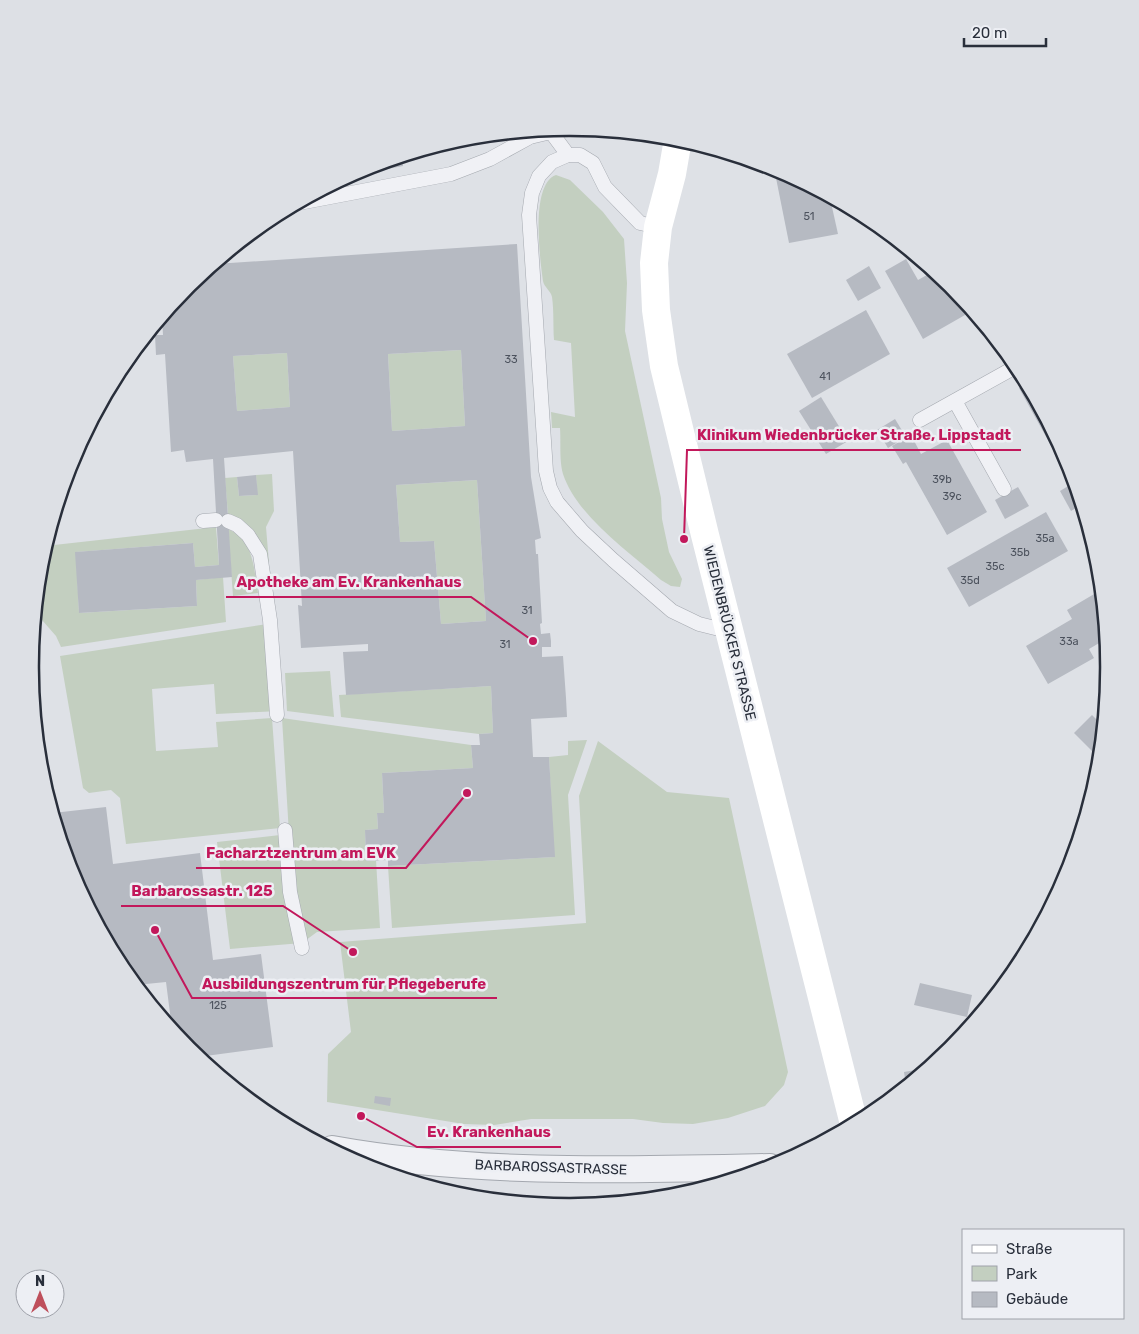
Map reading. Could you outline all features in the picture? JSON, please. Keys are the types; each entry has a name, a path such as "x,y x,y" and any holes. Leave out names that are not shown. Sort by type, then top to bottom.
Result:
{"street":[{"name":"WIEDENBRÜCKER STRASSE","path":"677,147 672,174 658,227 654,263 656,310 664,366 852,1116"},
{"name":"BARBAROSSASTRASSE","path":"355,1152 434,1162 558,1170 747,1167"}],"lane":[{"path":"553,136 568,155"},
{"path":"321,198 451,174 490,159 529,138"},
{"path":"658,227 640,223 605,187 593,163 580,155 568,155 552,162 539,176 532,193 529,215 544,449 550,488 557,502 582,531 672,611 699,624 731,632"},
{"path":"920,420 1010,370"},
{"path":"955,401 1004,489"},
{"path":"216,521 237,524 248,535 260,554 270,620 277,715"},
{"path":"285,830 290,892 302,948"}],"green space":[{"path":"556,175 570,180 603,212 624,239 627,283 625,331 661,498 662,519 669,552 682,579 680,587 671,586 661,580 605,532 580,504 563,474 560,428 552,428 551,412 575,417 571,343 554,340 552,297 543,281 539,240 540,207 543,192 548,181"},
{"path":"461,350 465,426 392,431 388,354"},
{"path":"287,353 290,407 237,411 233,356"},
{"path":"272,474 274,511 266,527 269,563 253,532 228,515 225,478 237,477 239,496 257,495 256,475"},
{"path":"477,480 486,621 441,624 434,541 400,542 396,485"},
{"path":"216,527 219,565 195,567 193,543 76,552 79,613 197,606 196,580 223,577 226,622 61,647 56,636 41,619 43,598 53,545"},
{"path":"228,529 237,534 248,548 254,565 258,593 233,596"},
{"path":"274,623 279,711 216,714 214,684 152,689 156,751 218,747 216,722 272,718 280,828 126,844 120,798 111,790 89,793 83,788 60,656"},
{"path":"330,671 334,717 287,711 285,673"},
{"path":"491,686 493,733 479,734 341,717 339,695"},
{"path":"282,718 471,745 473,768 382,773 384,813 377,814 378,829 365,830 366,861 376,860 380,928 317,932 302,943 230,949 217,842 289,834"},
{"path":"587,740 568,795 575,915 392,928 388,866 554,857 549,757 568,755 568,741"},
{"path":"598,741 667,792 729,798 788,1072 784,1085 765,1106 728,1118 693,1124 633,1119 531,1119 494,1125 464,1124 327,1102 328,1054 351,1032 340,942 586,923 579,796"}],"building":[{"path":"403,163 403,166 386,169"},
{"path":"776,178 832,205 838,234 789,243"},
{"path":"517,244 531,477 541,538 535,540 536,554 538,554 542,623 540,624 541,634 550,633 551,641 551,647 542,647 542,657 563,656 566,698 567,717 531,719 533,757 549,757 555,857 388,866 388,860 366,861 365,830 378,829 377,813 384,813 382,773 473,768 471,745 480,745 479,734 493,733 491,686 346,695 343,652 368,651 368,644 301,648 298,605 302,606 293,451 224,458 232,577 196,580 197,606 79,613 75,552 193,543 195,567 219,565 213,459 186,462 184,450 171,452 165,354 156,355 155,335 163,335 163,326 170,317 226,263","holes":["461,350 465,426 392,431 388,354","287,353 290,407 237,411 233,356","477,480 486,621 441,624 434,541 400,542 396,485"]},
{"path":"906,259 918,280 927,275 966,314 923,339 885,271"},
{"path":"869,266 881,288 858,301 846,280"},
{"path":"866,310 890,354 812,398 787,354"},
{"path":"1019,388 1046,432 1055,454"},
{"path":"821,397 848,441 826,454 799,411"},
{"path":"895,419 906,437 888,448 877,430"},
{"path":"911,435 921,454 947,440 987,512 947,535 906,462 903,464 892,446"},
{"path":"256,475 258,495 239,496 237,477"},
{"path":"1068,486 1076,508 1071,511 1060,491"},
{"path":"1018,487 1029,506 1005,519 995,500"},
{"path":"1046,512 1068,551 969,607 947,568"},
{"path":"1095,593 1099,643 1089,649 1094,658 1048,684 1026,646 1072,619 1067,610"},
{"path":"1092,715 1097,720 1093,752 1074,733"},
{"path":"106,807 113,864 200,853 213,960 261,954 273,1047 209,1056 171,1018 166,982 144,984 128,962 93,902 67,838 59,812"},
{"path":"920,983 972,995 967,1017 914,1005"},
{"path":"914,1070 905,1078 904,1072"},
{"path":"375,1096 391,1098 390,1106 374,1103"}],"place":[{"name":"Klinikum Wiedenbrücker Straße, Lippstadt","path":"684,539"},
{"name":"Apotheke am Ev. Krankenhaus","path":"533,641"},
{"name":"Facharztzentrum am EVK","path":"467,793"},
{"name":"Ausbildungszentrum für Pflegeberufe","path":"155,930"},
{"name":"Barbarossastr. 125","path":"353,952"},
{"name":"Ev. Krankenhaus","path":"361,1116"}]}
